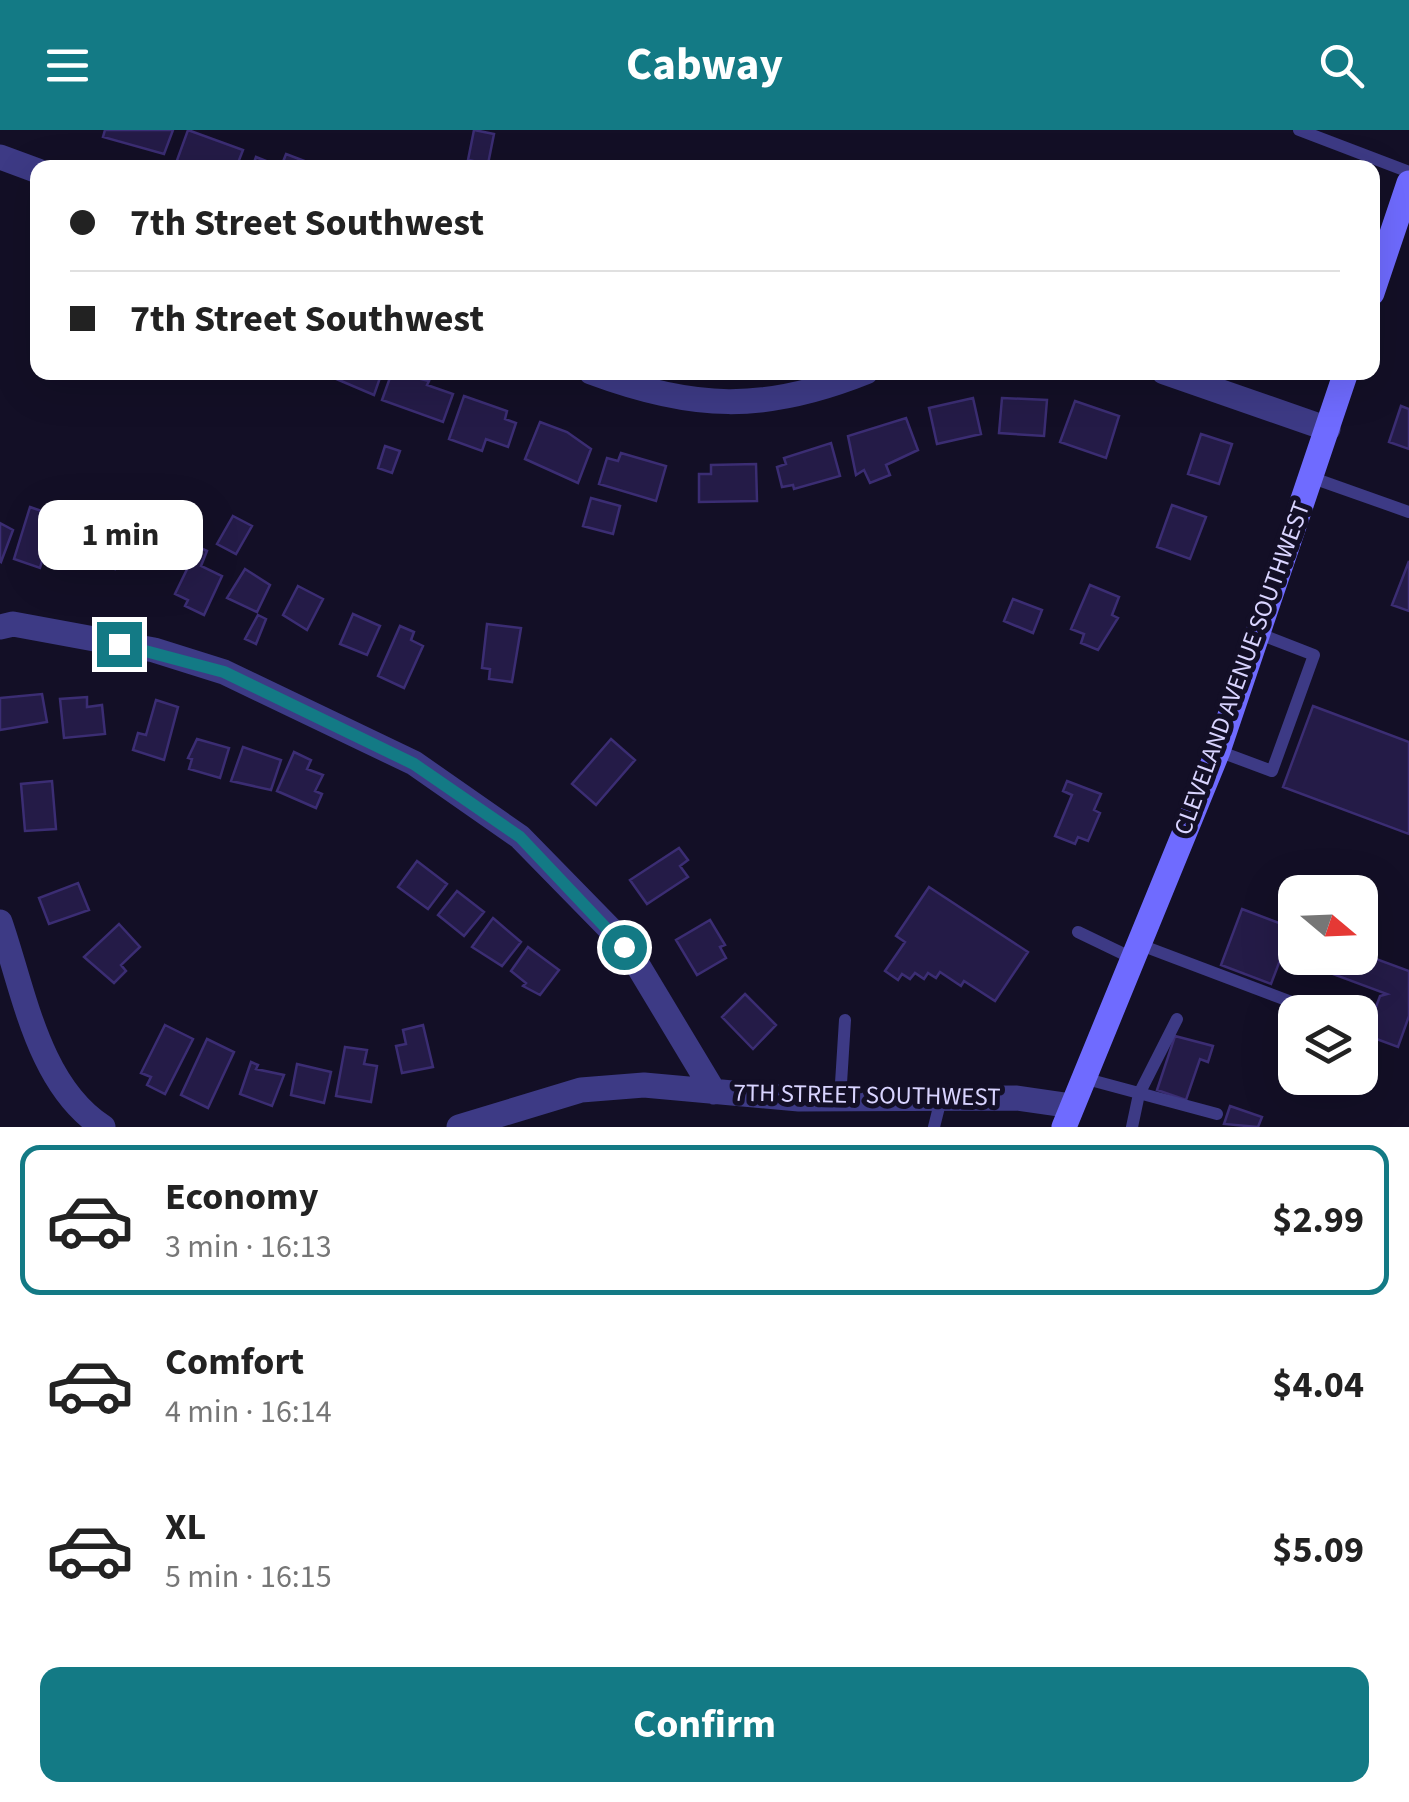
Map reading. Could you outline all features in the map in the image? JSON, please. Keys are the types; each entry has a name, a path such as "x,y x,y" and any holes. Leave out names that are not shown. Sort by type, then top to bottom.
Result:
{"main road":[{"path":"1380,269 1409,183"},
{"name":"CLEVELAND AVENUE SOUTHWEST","path":"1068,1117 1218,751 1343,380"}],"street":[{"path":"0,158 30,168"},
{"path":"612,380 652,395 712,404 773,402 841,380"},
{"path":"1187,380 1328,429"},
{"name":"7TH STREET SOUTHWEST","path":"0,626 14,624 154,650 224,672 414,764 520,837 612,931 637,964 714,1092 840,1099 1017,1098 1068,1117"},
{"path":"0,922 48,1061 64,1091 103,1127"},
{"path":"459,1127 581,1090 644,1084 714,1092"}],"lane":[{"path":"1299,130 1378,160"},
{"path":"1380,161 1409,172"},
{"path":"1310,477 1409,512"},
{"path":"1218,751 1272,771 1314,655 1256,634"},
{"path":"1078,932 1278,999"},
{"path":"840,1099 845,1020"},
{"path":"1132,1127 1139,1094 1176,1020"},
{"path":"1083,1078 1217,1114"},
{"path":"934,1127 941,1099"}],"building":[{"path":"105,130 173,130 164,154 103,137"},
{"path":"188,130 243,150 239,160 177,160"},
{"path":"474,130 494,134 489,160 468,160"},
{"path":"339,380 379,380 374,395"},
{"path":"389,380 425,380 429,381 427,385 453,394 443,422 382,400"},
{"path":"464,396 507,411 505,419 516,423 508,447 486,439 482,451 449,439"},
{"path":"973,398 981,434 937,444 929,408"},
{"path":"1002,398 1047,400 1044,436 999,433"},
{"path":"1075,401 1119,416 1106,458 1060,442"},
{"path":"1401,406 1409,409 1409,449 1389,442"},
{"path":"906,418 918,450 886,465 890,475 870,483 864,470 856,475 848,436"},
{"path":"540,422 567,432 591,449 578,483 525,459"},
{"path":"1201,434 1232,444 1219,484 1188,474"},
{"path":"831,443 840,476 794,489 793,485 782,487 777,467 786,464 784,458"},
{"path":"385,446 400,451 392,473 378,468"},
{"path":"621,453 666,466 656,501 599,484 607,458 618,461"},
{"path":"756,464 757,501 699,502 699,474 711,474 711,465"},
{"path":"591,498 620,506 613,534 583,526"},
{"path":"105,505 126,510 123,523 103,518"},
{"path":"1172,505 1206,517 1190,559 1157,547"},
{"path":"30,507 62,518 47,562 42,561 40,568 14,559"},
{"path":"233,516 252,526 236,554 217,544"},
{"path":"0,523 13,530 1,562 0,561"},
{"path":"88,529 122,536 115,569 80,561"},
{"path":"192,544 207,551 201,566 222,576 204,615 185,606 188,600 175,594 191,561 187,559"},
{"path":"1409,561 1409,611 1392,605"},
{"path":"245,569 270,585 257,612 227,598"},
{"path":"1090,585 1119,597 1112,615 1118,618 1098,650 1081,643 1084,634 1071,629"},
{"path":"298,586 323,599 307,630 283,615"},
{"path":"1013,599 1042,610 1033,633 1004,621"},
{"path":"353,614 380,626 367,655 340,644"},
{"path":"258,615 266,619 256,644 245,639"},
{"path":"487,624 521,628 512,682 489,679 490,669 482,668"},
{"path":"400,626 414,632 411,640 423,646 404,688 378,676"},
{"path":"42,694 47,722 0,730 0,698"},
{"path":"87,697 87,707 102,705 105,734 64,738 60,699"},
{"path":"156,700 178,707 164,760 133,750 138,733 146,735"},
{"path":"1313,706 1409,742 1409,834 1283,787"},
{"path":"197,739 229,748 220,778 189,769 192,759 188,758"},
{"path":"611,739 635,760 596,805 572,784"},
{"path":"243,747 281,760 271,790 231,781"},
{"path":"294,752 311,760 307,769 323,775 315,791 322,794 316,808 277,791"},
{"path":"52,781 56,829 25,831 21,784"},
{"path":"1067,781 1101,794 1094,810 1100,813 1088,841 1078,837 1075,844 1055,836 1072,795 1063,791"},
{"path":"679,848 688,860 680,866 688,877 647,904 630,880"},
{"path":"417,861 447,884 428,909 398,887"},
{"path":"78,883 89,910 49,924 39,898"},
{"path":"929,887 1028,952 995,1001 964,981 961,986 940,972 936,978 928,973 924,979 915,973 910,979 902,974 898,980 885,971 905,942 896,936"},
{"path":"457,891 484,912 464,936 438,915"},
{"path":"1242,909 1278,923 1278,966 1271,984 1221,965"},
{"path":"493,918 521,942 502,966 472,947"},
{"path":"710,920 725,945 720,947 726,958 697,975 676,940"},
{"path":"119,924 140,947 121,965 126,971 114,983 84,957"},
{"path":"528,947 559,970 540,995 523,986 526,983 511,971"},
{"path":"1378,960 1409,971 1409,1016 1398,1047 1378,1040 1378,1001 1387,994 1336,975 1378,975"},
{"path":"745,994 776,1025 753,1049 722,1017"},
{"path":"165,1025 193,1039 165,1094 147,1085 151,1077 141,1073"},
{"path":"423,1025 433,1067 402,1073 396,1046 406,1044 403,1030"},
{"path":"1175,1036 1213,1046 1208,1062 1200,1059 1186,1100 1157,1090"},
{"path":"207,1039 234,1052 208,1108 181,1095"},
{"path":"345,1047 367,1050 364,1064 377,1066 371,1102 336,1096"},
{"path":"251,1062 258,1065 256,1069 284,1075 272,1106 240,1094"},
{"path":"297,1064 331,1072 324,1103 291,1095"},
{"path":"1230,1106 1262,1117 1258,1127 1224,1124"}],"route":[{"path":"119,644 154,650 224,672 414,764 520,837 624,947"}]}
